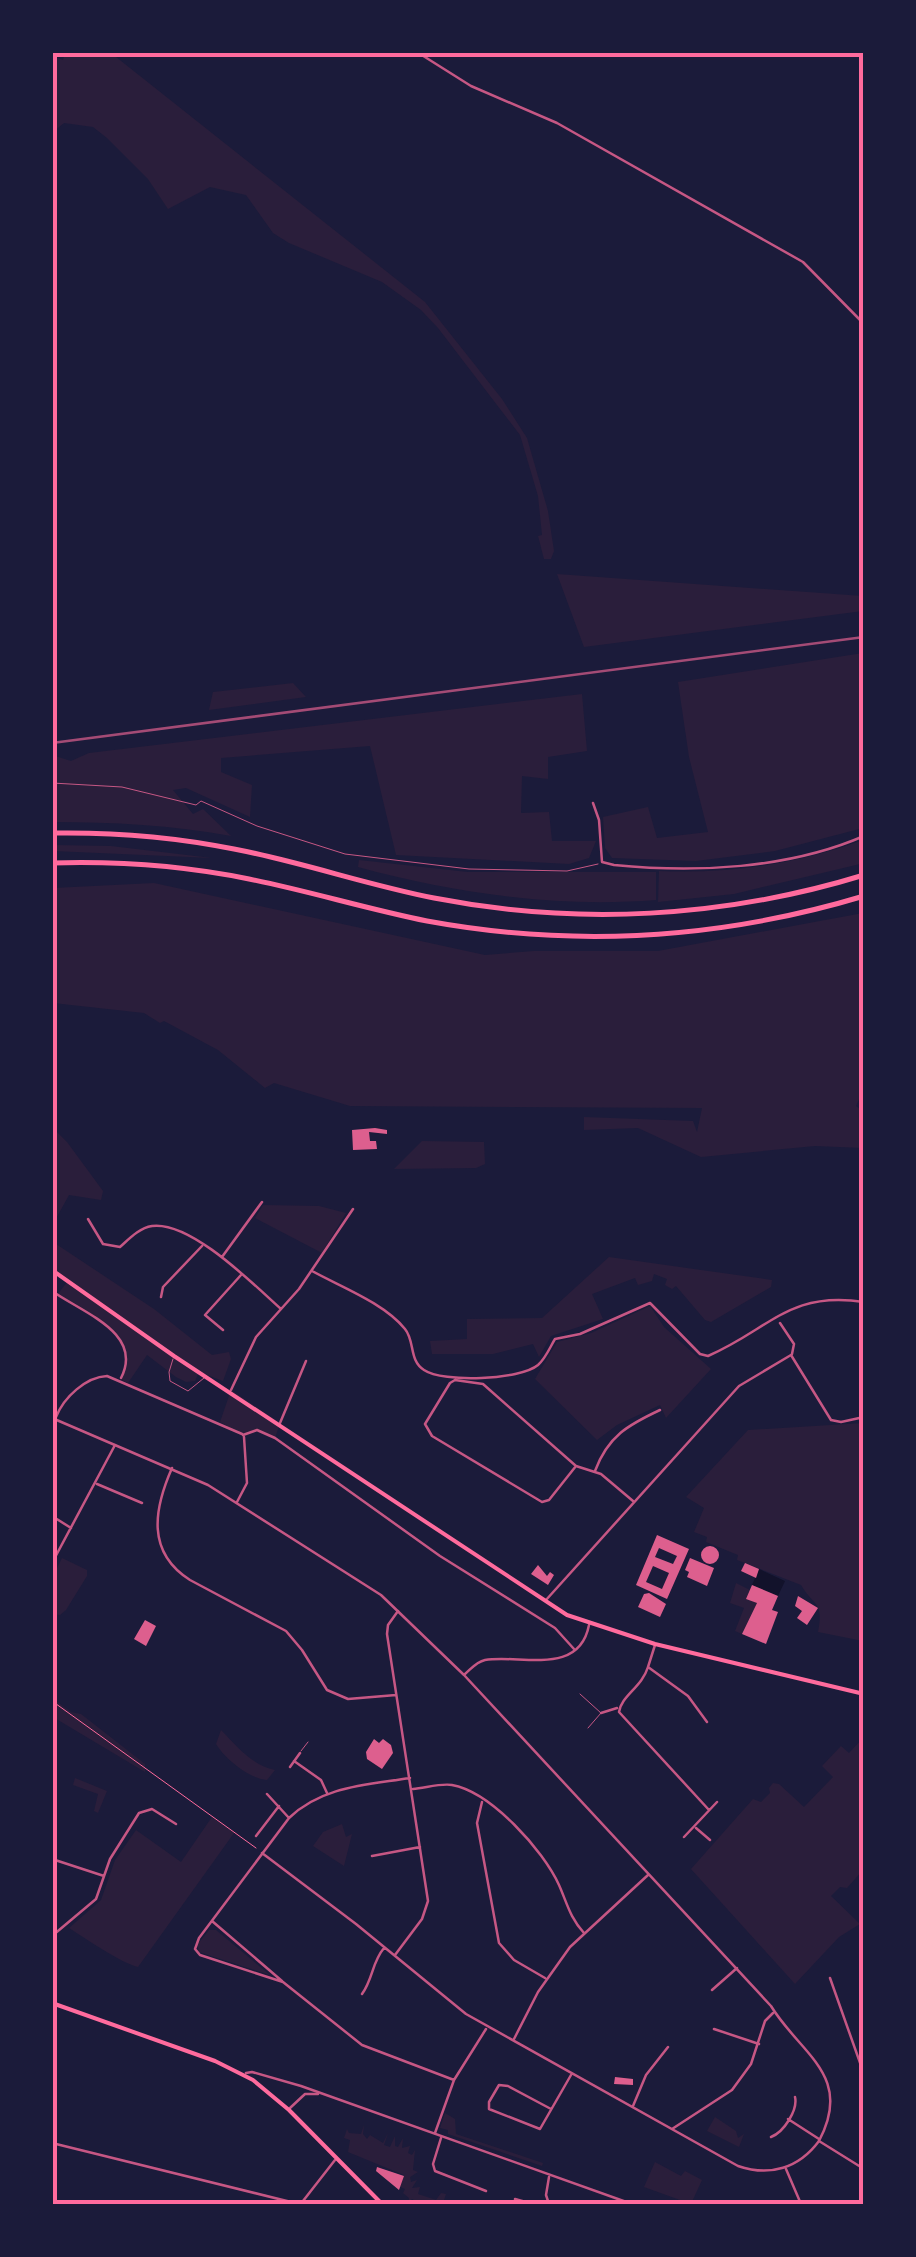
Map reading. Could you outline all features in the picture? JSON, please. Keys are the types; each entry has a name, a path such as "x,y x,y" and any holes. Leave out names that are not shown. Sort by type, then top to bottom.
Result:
{"highway":[{"path":"52,834 192,842 431,898 583,915 665,913 726,906 800,893 864,875"},
{"path":"52,863 138,864 204,871 430,921 572,937 701,931 784,917 864,896"}],"main road":[{"path":"53,1272 545,1601 590,1624 656,1644 864,1694"},
{"path":"52,2002 215,2061 273,2088 288,2110 382,2204"}],"street":[{"path":"417,52 471,86 558,123 803,262 864,324"},
{"path":"592,803 599,820 602,862 640,867 736,865 802,855 864,836"},
{"path":"221,1258 262,1202"},
{"path":"231,1390 256,1337 312,1271 354,1209"},
{"path":"88,1219 103,1244 120,1248 140,1230 153,1226 169,1228 221,1258 280,1309"},
{"path":"161,1297 164,1288 203,1245"},
{"path":"312,1271 395,1318 409,1334 416,1362 424,1371 472,1378 530,1370 541,1362 555,1339 580,1334 650,1303 700,1354 708,1356 792,1307 822,1300 864,1302"},
{"path":"223,1330 205,1315 242,1274"},
{"path":"52,1291 124,1342 128,1358 120,1379"},
{"path":"545,1601 740,1386 791,1355 794,1344 780,1322"},
{"path":"791,1355 831,1420 864,1417"},
{"path":"280,1423 306,1361"},
{"path":"237,1502 247,1483 247,1445 243,1435 120,1379 93,1378 65,1400 54,1419 172,1468 237,1502 374,1590 398,1611 464,1675 771,2006 816,2061 826,2079 831,2108 819,2140 786,2168 742,2168 464,2012 262,1854"},
{"path":"576,1466 549,1500 542,1502 432,1436 425,1424 450,1383 455,1380 483,1384 576,1466 595,1472 634,1502"},
{"path":"595,1472 611,1438 629,1424 660,1410"},
{"path":"243,1435 257,1430 275,1438 450,1563 555,1628 574,1649"},
{"path":"52,1564 116,1444"},
{"path":"172,1468 160,1496 157,1517 160,1542 177,1570 286,1631 332,1693 354,1699 396,1695"},
{"path":"96,1483 142,1502"},
{"path":"52,1516 72,1528"},
{"path":"394,1956 422,1919 428,1901 387,1628 398,1611"},
{"path":"464,1675 485,1660 550,1661 587,1637 590,1624"},
{"path":"600,1713 618,1708 643,1682 656,1644"},
{"path":"648,1668 688,1696 707,1722"},
{"path":"618,1708 709,1810"},
{"path":"290,1768 300,1753"},
{"path":"294,1762 321,1780 327,1793"},
{"path":"283,1982 200,1955 194,1949 196,1942 301,1806 327,1793 410,1778"},
{"path":"412,1789 451,1784 510,1818 558,1882 571,1918 584,1933"},
{"path":"266,1794 289,1818"},
{"path":"482,1799 477,1823 499,1943 514,1960 546,1979"},
{"path":"684,1837 717,1802"},
{"path":"256,1836 280,1806"},
{"path":"52,1936 96,1899 110,1859 139,1813 152,1809 176,1824"},
{"path":"695,1826 710,1840"},
{"path":"372,1856 421,1846"},
{"path":"52,1859 105,1876"},
{"path":"514,2041 546,1979 584,1933 648,1875"},
{"path":"212,1921 362,2044 454,2080"},
{"path":"362,1994 384,1948"},
{"path":"712,1990 736,1968"},
{"path":"830,1978 864,2074"},
{"path":"672,2129 729,2093 748,2069 765,2021 774,2012"},
{"path":"434,2134 454,2080 488,2026"},
{"path":"714,2030 759,2044"},
{"path":"632,2107 646,2075 668,2048"},
{"path":"244,2075 252,2072 301,2086 632,2204"},
{"path":"552,2109 499,2085 488,2102 498,2114 540,2129 552,2109 572,2073"},
{"path":"273,2088 279,2080"},
{"path":"301,2086 303,2096"},
{"path":"288,2110 303,2096 318,2094"},
{"path":"771,2137 778,2134 796,2106 795,2097"},
{"path":"788,2119 864,2169"},
{"path":"441,2137 433,2165 436,2171 486,2190"},
{"path":"52,2143 294,2203 303,2201 336,2158"},
{"path":"786,2168 801,2204"},
{"path":"549,2204 546,2192 550,2174"},
{"path":"515,2199 533,2204"}],"lane":[{"path":"52,783 122,787 196,805 201,801 257,826 345,854 502,870 568,871 602,862"},
{"path":"174,1356 170,1381 178,1386 188,1390 206,1375"},
{"path":"580,1694 600,1713 588,1728"},
{"path":"300,1753 308,1742"},
{"path":"286,1774 290,1768"}],"path":[{"path":"52,1701 262,1854"}],"shaded area":[{"path":"65,53 111,53 425,302 502,399 527,438 548,511 554,551 551,559 544,559 538,536 542,535 538,496 520,435 421,310 382,282 273,233 246,195 210,187 168,209 148,179 93,127 64,123 53,132 53,56 63,60"},
{"path":"557,574 863,596 863,611 584,647"},
{"path":"863,653 863,828 775,851 696,861 612,858 605,848 603,817 648,807 657,838 708,832 689,757 678,682"},
{"path":"293,683 306,697 209,710 213,692"},
{"path":"582,694 587,751 548,757 548,779 522,776 521,813 549,812 552,841 596,841 589,858 569,864 396,855 370,746 221,758 221,772 252,785 250,817 186,788 173,790 193,814 203,809 231,836 142,825 53,822 52,755 71,761 89,753"},
{"path":"863,840 863,863 734,894 658,902 659,871 763,866"},
{"path":"53,845 111,846 212,858 53,851"},
{"path":"359,860 468,872 656,872 656,900 581,902 468,891 358,867"},
{"path":"154,883 485,955 658,951 863,913 864,1088 856,1106 863,1111 863,1148 815,1146 701,1157 638,1128 584,1130 584,1117 693,1121 697,1132 702,1108 350,1106 274,1083 265,1088 218,1050 144,1013 53,1003 53,888"},
{"path":"53,1128 103,1191 101,1200 69,1195 53,1224"},
{"path":"422,1141 484,1142 485,1164 476,1168 394,1169"},
{"path":"263,1205 319,1206 346,1213 322,1253 255,1218"},
{"path":"53,1242 154,1309 212,1355 229,1352 231,1359 223,1381 199,1372 195,1381 186,1382 147,1355 128,1383 120,1379 126,1363 119,1338 110,1328 57,1295 68,1281 55,1272 53,1275"},
{"path":"609,1257 772,1280 771,1287 711,1322 676,1286 672,1289 665,1285 667,1279 654,1274 652,1281 638,1285 635,1278 592,1294 603,1319 551,1336 539,1357 533,1344 493,1354 432,1354 430,1341 467,1339 467,1319 542,1318"},
{"path":"650,1306 664,1327 711,1369 666,1418 660,1405 617,1425 597,1440 535,1379 557,1342 591,1333"},
{"path":"231,1390 280,1423 275,1438 257,1430 243,1435 220,1422"},
{"path":"864,1423 863,1641 818,1632 819,1609 801,1585 737,1560 738,1555 706,1542 707,1537 694,1532 704,1508 686,1497 748,1430"},
{"path":"62,1558 87,1570 87,1576 60,1615 53,1614 53,1576"},
{"path":"759,1569 785,1581 778,1596 752,1585"},
{"path":"736,1583 750,1590 747,1598 757,1603 742,1634 735,1631 744,1608 730,1603"},
{"path":"52,1698 71,1712 81,1714 145,1764 145,1772 53,1717"},
{"path":"221,1730 252,1759 275,1770 267,1780 246,1772 225,1756 216,1744"},
{"path":"863,1738 863,1870 847,1888 840,1887 831,1896 860,1924 839,1937 795,1984 691,1869 753,1799 761,1802 770,1793 773,1783 804,1807 833,1777 822,1766 841,1746 849,1753"},
{"path":"75,1778 107,1791 98,1813 94,1811 98,1794 73,1785"},
{"path":"212,1817 234,1833 138,1967 69,1928 101,1900 115,1860 136,1830 181,1862"},
{"path":"342,1824 346,1837 352,1834 344,1866 313,1846 323,1832"},
{"path":"209,1930 216,1930 270,1975 199,1952 197,1945"},
{"path":"445,2113 455,2119 456,2134 543,2163 542,2166 448,2134 448,2130 440,2128"},
{"path":"715,2117 736,2131 738,2138 744,2134 739,2147 707,2131"},
{"path":"364,2125 367,2139 370,2135 383,2143 388,2133 384,2145 390,2147 395,2136 398,2147 403,2138 402,2148 410,2146 408,2153 412,2155 415,2150 413,2170 418,2172 410,2177 411,2182 417,2180 412,2188 420,2187 418,2194 436,2200 441,2193 446,2194 443,2203 448,2204 421,2204 412,2199 409,2202 403,2193 405,2189 400,2187 404,2175 348,2152 350,2140 344,2138 347,2129 349,2133 361,2134"},
{"path":"655,2162 681,2176 685,2171 702,2180 691,2204 644,2187"}],"building":[{"path":"352,1130 387,1130 387,1134 369,1132 377,1149 353,1150"},
{"path":"657,1535 689,1549 667,1599 636,1585","holes":["659,1548 677,1556 673,1564 655,1557","653,1566 669,1573 662,1589 646,1582"]},
{"path":"710,1546 719,1555 710,1564 701,1555"},
{"path":"690,1558 714,1568 707,1586 687,1577 689,1572 685,1570"},
{"path":"745,1563 759,1569 756,1578 741,1571"},
{"path":"538,1565 547,1576 550,1572 554,1575 548,1585 531,1574"},
{"path":"752,1585 778,1596 772,1610 778,1612 766,1644 742,1634 757,1603 746,1599"},
{"path":"644,1594 666,1604 660,1617 638,1607"},
{"path":"798,1596 818,1608 807,1625 797,1618 802,1611 795,1606"},
{"path":"145,1620 156,1626 146,1646 134,1639"},
{"path":"374,1739 391,1745 393,1753 382,1769 367,1759 366,1752"},
{"path":"615,2077 633,2079 633,2085 614,2084"},
{"path":"377,2167 404,2176 399,2190 376,2171"}],"railway":[{"path":"52,743 864,637"}]}
